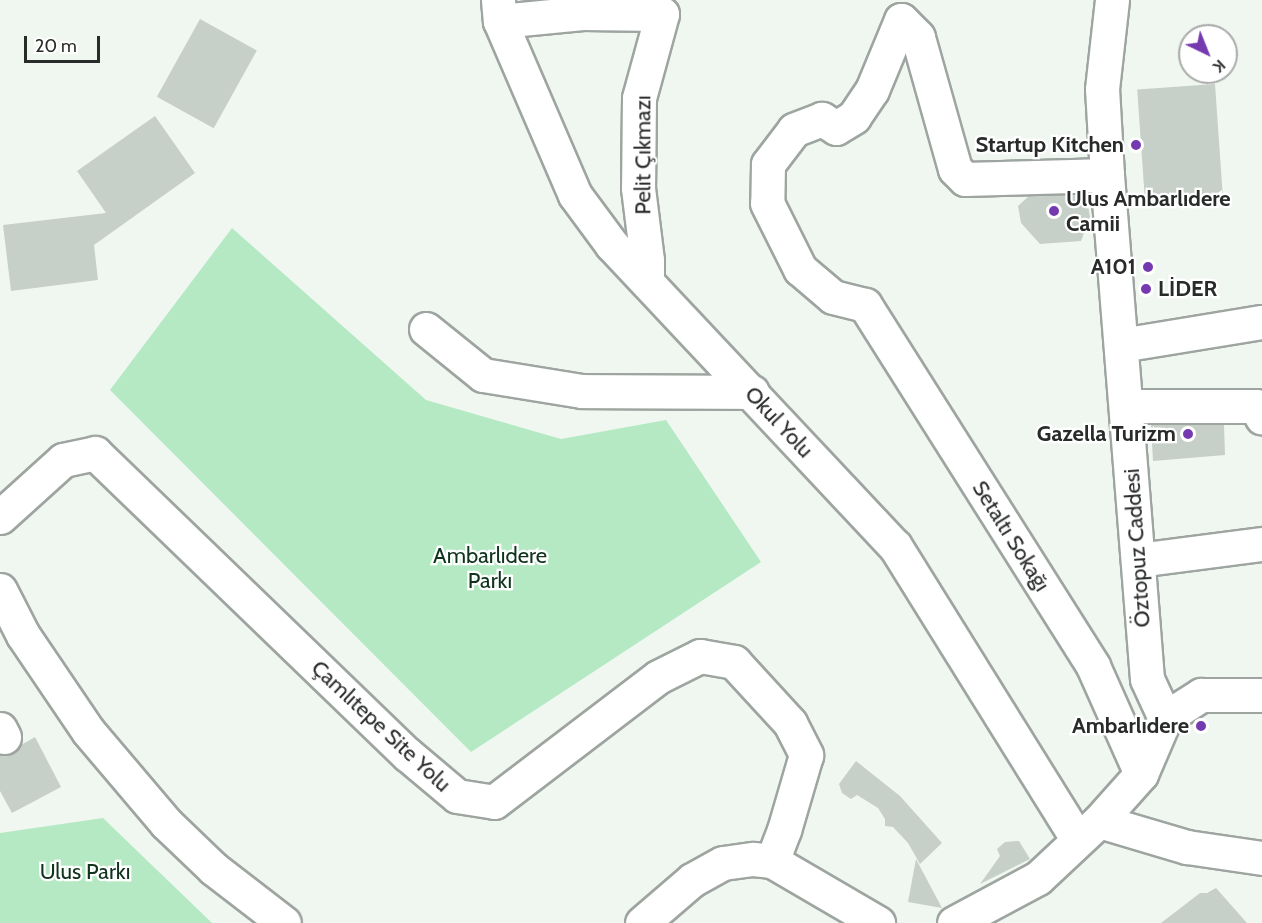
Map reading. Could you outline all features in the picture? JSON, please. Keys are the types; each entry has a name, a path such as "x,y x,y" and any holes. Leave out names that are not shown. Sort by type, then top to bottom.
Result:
{"street":[{"name":"Öztopuz Caddesi","path":"1112,0 1102,89 1107,175 1147,679 1165,718"},
{"name":"Okul Yolu","path":"499,11 575,195 612,245 894,546 1088,831"},
{"name":"Pelit Çıkmazı","path":"499,11 662,14 639,98 638,188 647,260 647,280"},
{"name":"Setaltı Sokağı","path":"1107,175 965,179 956,170 918,38 902,20 872,90 854,117 836,128 822,119 794,130 768,164 767,203 800,269 833,297 865,305 1093,666 1141,774"},
{"path":"1121,345 1262,322"},
{"path":"426,329 483,375 582,391 752,392"},
{"path":"1126,406 1256,405 1262,418"},
{"name":"Çamlıtepe Site Yolu","path":"0,517 63,460 95,453 406,754 458,796 494,802 658,677 700,656 734,662 790,723 806,755 784,830 772,861"},
{"path":"1138,560 1262,544"},
{"path":"0,590 23,635 88,731 166,823 214,869 284,923"},
{"path":"954,923 1038,878 1088,831 1141,774 1165,718 1201,695 1262,695"},
{"path":"1088,831 1262,858"},
{"path":"642,923 692,880 723,863 753,859 772,861 878,923"}],"green space":[{"name":"Ambarlıdere Parkı","path":"232,228 426,400 561,439 666,420 761,562 471,752 110,390"},
{"name":"Ulus Parkı","path":"103,818 212,923 0,923 0,833"}],"building":[{"path":"200,19 257,51 214,128 157,97"},
{"path":"1215,84 1223,200 1145,205 1137,89"},
{"path":"155,116 195,173 94,245 98,280 11,291 3,225 106,213 77,171"},
{"name":"Ulus Ambarlıdere Camii","path":"1086,194 1090,217 1081,241 1040,244 1021,223 1018,206 1029,196"},
{"name":"Gazella Turizm","path":"1151,425 1224,425 1225,455 1153,461"},
{"path":"35,737 61,787 12,813 0,791 0,756 13,753"},
{"path":"856,761 900,796 942,843 920,864 908,843 893,827 885,826 885,819 878,808 857,795 851,799 842,793 839,784"},
{"path":"1019,841 1030,859 980,884 1000,856 997,849 1005,842"},
{"path":"916,859 942,908 908,902"},
{"path":"1216,888 1247,923 1161,923 1200,893 1207,893"}],"place":[{"name":"Startup Kitchen","path":"1136,145"},
{"name":"Ulus Ambarlıdere Camii","path":"1054,211"},
{"name":"A101","path":"1148,267"},
{"name":"LİDER","path":"1146,289"},
{"name":"Gazella Turizm","path":"1188,434"},
{"name":"Ambarlıdere","path":"1201,726"}]}
